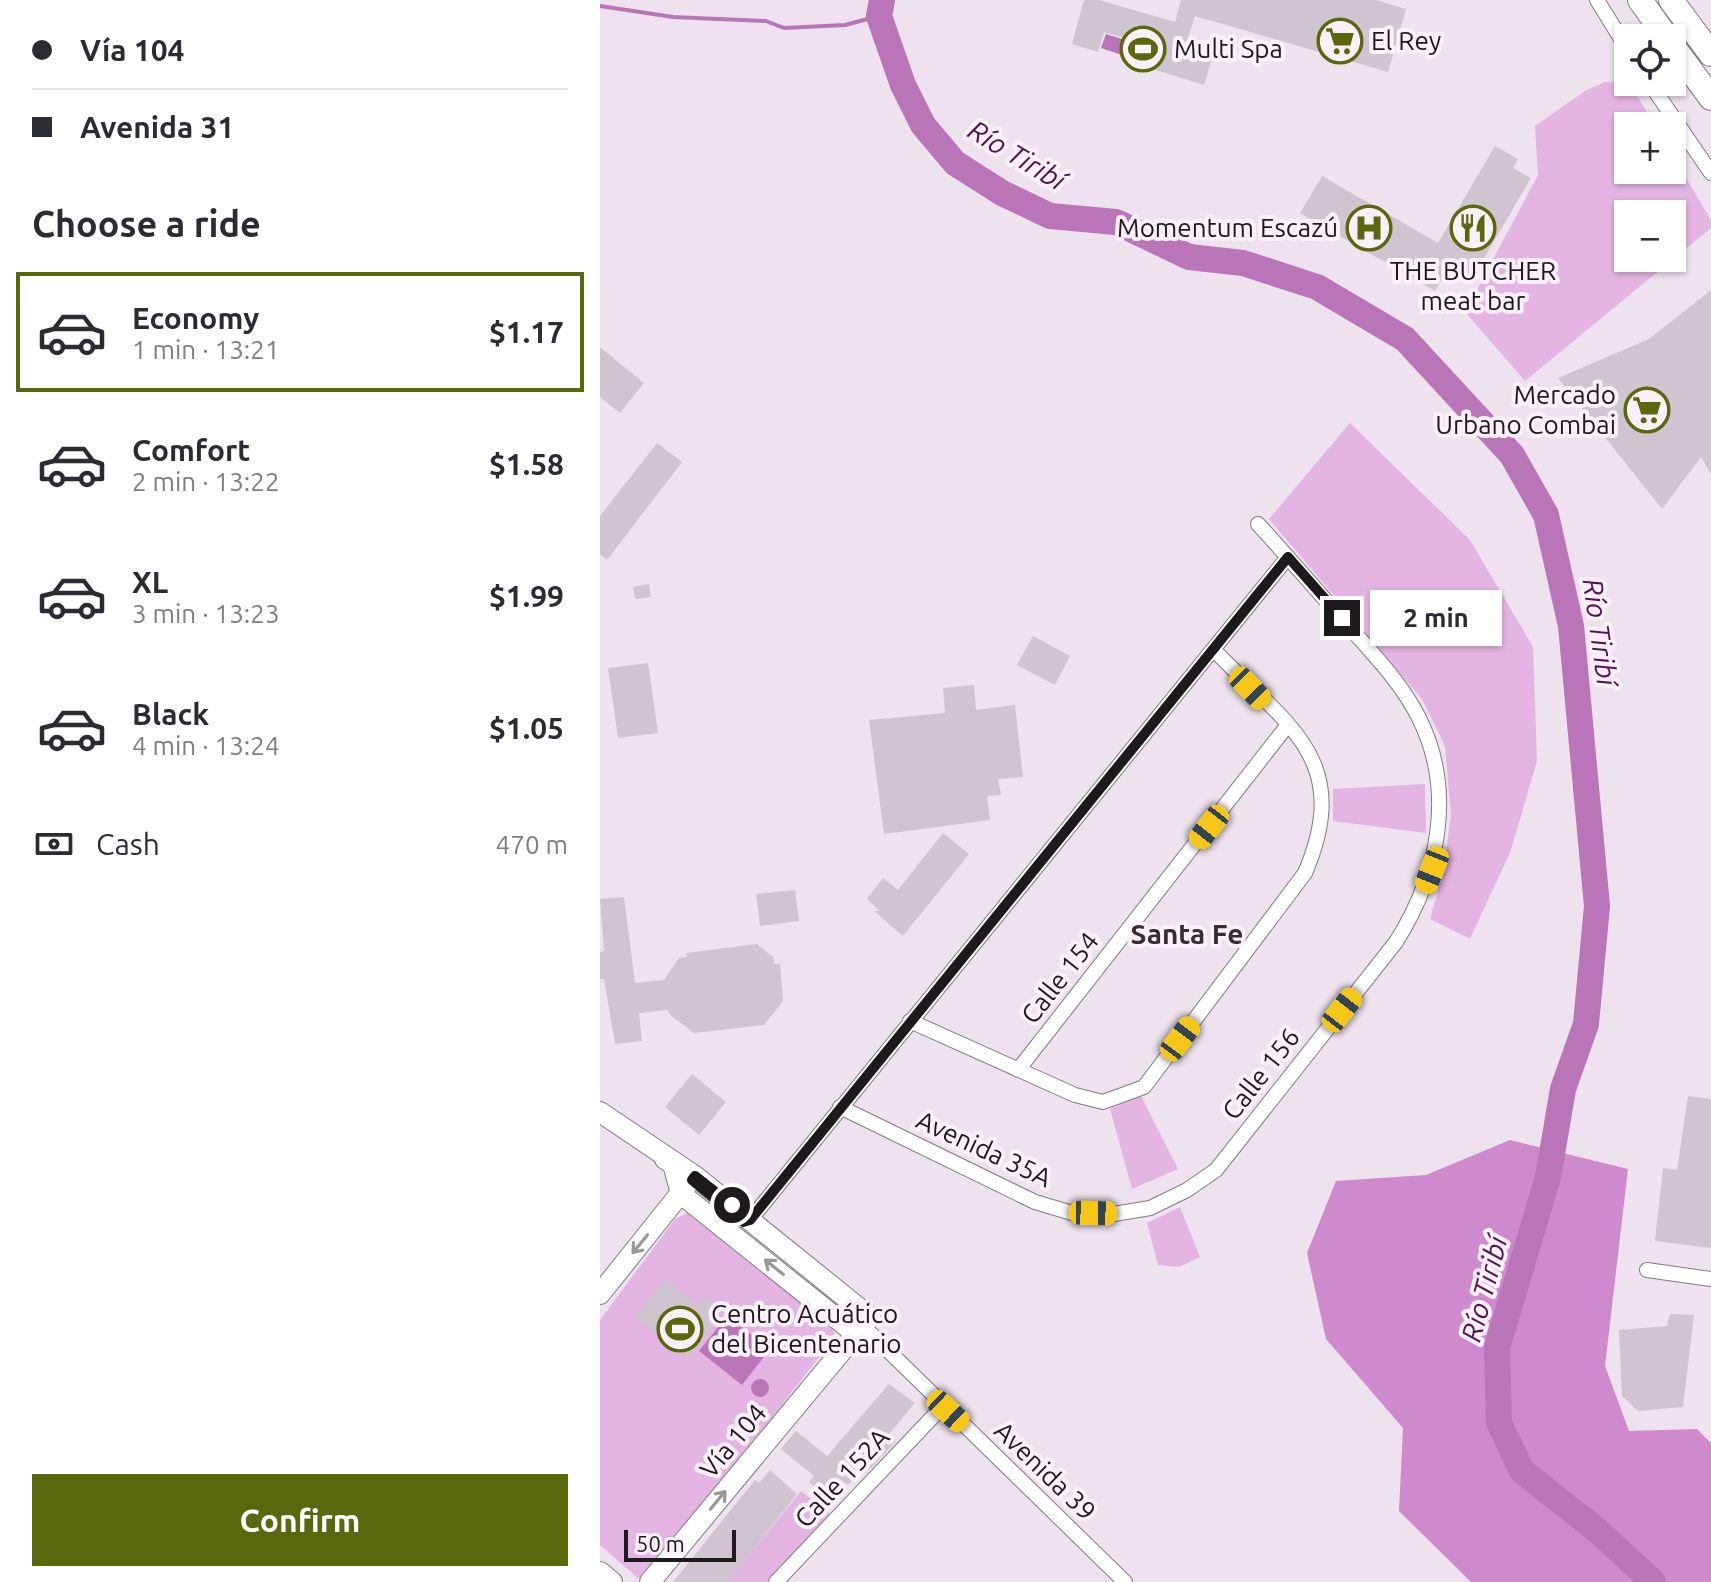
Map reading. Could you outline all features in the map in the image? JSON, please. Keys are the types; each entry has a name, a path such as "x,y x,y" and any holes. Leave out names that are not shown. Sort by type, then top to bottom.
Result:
{"highway":[{"path":"1640,0 1657,24"},
{"path":"1671,0 1711,54"},
{"path":"1686,64 1711,98"}],"main road":[{"path":"600,1113 673,1164 689,1183 750,1220 870,1317 860,1330 689,1183 600,1113"},
{"path":"600,1294 689,1183"},
{"name":"Vía 104","path":"650,1582 860,1330"},
{"path":"600,1572 612,1582"}],"street":[{"path":"1597,0 1614,27"},
{"path":"1659,96 1711,173"},
{"name":"Calle 156","path":"1114,1214 1150,1208 1187,1190 1216,1170 1396,942 1415,912 1432,870 1439,791 1419,717 1396,680 1258,524"},
{"path":"750,1220 1288,557"},
{"path":"910,1021 1075,1095 1103,1102 1144,1087 1305,873 1316,848 1323,793 1310,749 1214,650"},
{"name":"Calle 154","path":"1018,1070 1287,726"},
{"name":"Avenida 35A","path":"840,1107 1035,1202 1072,1213 1114,1214"},
{"path":"1647,1270 1711,1279"},
{"name":"Avenida 39","path":"860,1330 1125,1582"},
{"name":"Calle 152A","path":"776,1582 943,1406"}],"shaded area":[{"path":"1106,34 1147,47 1143,62 1101,48"},
{"path":"1605,82 1614,83 1614,96 1637,96 1647,112 1614,112 1614,184 1686,184 1686,178 1711,220 1711,228 1686,249 1686,200 1614,200 1614,272 1658,272 1525,381 1465,312 1538,175 1535,126 1585,91"},
{"path":"1350,423 1470,540 1533,647 1537,761 1511,850 1470,939 1430,919 1443,874 1451,815 1445,746 1422,699 1269,519"},
{"path":"1425,784 1426,833 1333,821 1333,789"},
{"path":"1141,1096 1178,1169 1132,1189 1110,1109"},
{"path":"1510,1140 1628,1169 1605,1366 1629,1431 1697,1429 1711,1443 1711,1582 1471,1582 1399,1511 1403,1428 1326,1339 1307,1253 1336,1181 1426,1175"},
{"path":"1180,1207 1200,1257 1179,1267 1158,1265 1147,1223"},
{"path":"689,1212 833,1328 835,1337 648,1575 639,1579 600,1545 600,1320 675,1219"},
{"path":"727,1316 770,1349 742,1385 699,1351"},
{"path":"756,1379 764,1379 769,1388 767,1395 756,1397 751,1392 751,1384"},
{"path":"801,1491 830,1514 767,1582 727,1582"}],"building":[{"name":"El Rey","path":"1084,0 1099,0 1175,22 1181,0 1376,0 1406,9 1388,72 1195,16 1185,47 1213,56 1204,85 1143,66 1149,45 1104,32 1098,52 1072,44"},
{"name":"Momentum Escazú","path":"1495,146 1518,159 1513,168 1531,178 1473,277 1450,264 1435,291 1300,213 1322,176 1438,243"},
{"name":"Mercado Urbano Combai","path":"1711,290 1711,474 1701,457 1662,509 1558,378 1649,339"},
{"path":"600,347 644,383 620,413 600,397"},
{"path":"657,443 682,462 607,560 600,554 600,516"},
{"path":"649,584 651,597 635,599 633,587"},
{"path":"1033,636 1070,656 1055,685 1017,665"},
{"path":"648,663 658,733 618,738 608,668"},
{"path":"974,685 976,710 1015,705 1023,777 998,779 1001,795 987,796 990,820 884,834 869,720 945,713 943,688"},
{"path":"943,833 969,854 903,936 874,911 880,911 867,899 883,878 898,890"},
{"path":"795,890 799,921 760,926 756,894"},
{"path":"624,897 635,983 664,980 679,958 687,957 686,953 757,944 773,957 774,964 780,964 783,1001 764,1025 694,1033 668,1010 639,1013 642,1041 615,1044 604,979 600,979 600,952 604,951 600,899"},
{"path":"692,1074 726,1102 699,1135 665,1107"},
{"path":"1688,1096 1711,1099 1711,1248 1655,1241 1663,1168 1677,1170"},
{"name":"Centro Acuático del Bicentenario","path":"665,1279 697,1304 703,1296 721,1310 717,1314 721,1317 689,1357 634,1317"},
{"path":"1670,1314 1694,1315 1683,1407 1638,1411 1622,1396 1619,1330 1667,1326"},
{"path":"889,1384 915,1403 889,1434 896,1441 871,1468 864,1474 861,1471 848,1485 844,1482 829,1499 809,1482 814,1476 781,1449 796,1431 827,1456"},
{"path":"770,1470 797,1494 728,1582 673,1582 755,1480 759,1483"}],"waterway":[{"name":"Río Tiribí","path":"882,0 879,16 903,85 923,125 955,163 1002,193 1050,216 1116,222 1189,257 1243,263 1317,287 1405,339 1512,455 1546,515 1571,626 1597,906 1586,1024 1563,1089 1548,1177 1497,1348 1499,1423 1522,1471 1598,1531 1653,1582"},
{"path":"600,6 673,17 766,21 784,28 845,25 879,16"}],"place":[{"name":"El Rey","path":"1340,41"},
{"name":"Multi Spa","path":"1143,49"},
{"name":"Momentum Escazú","path":"1369,228"},
{"name":"THE BUTCHER meat bar","path":"1473,228"},
{"name":"Mercado Urbano Combai","path":"1647,410"},
{"name":"Centro Acuático del Bicentenario","path":"680,1329"}],"district":[{"name":"Santa Fe","path":"1187,934"}],"route":[{"path":"732,1205 695,1176 692,1180 743,1222 750,1220 1288,557 1342,618"}]}
